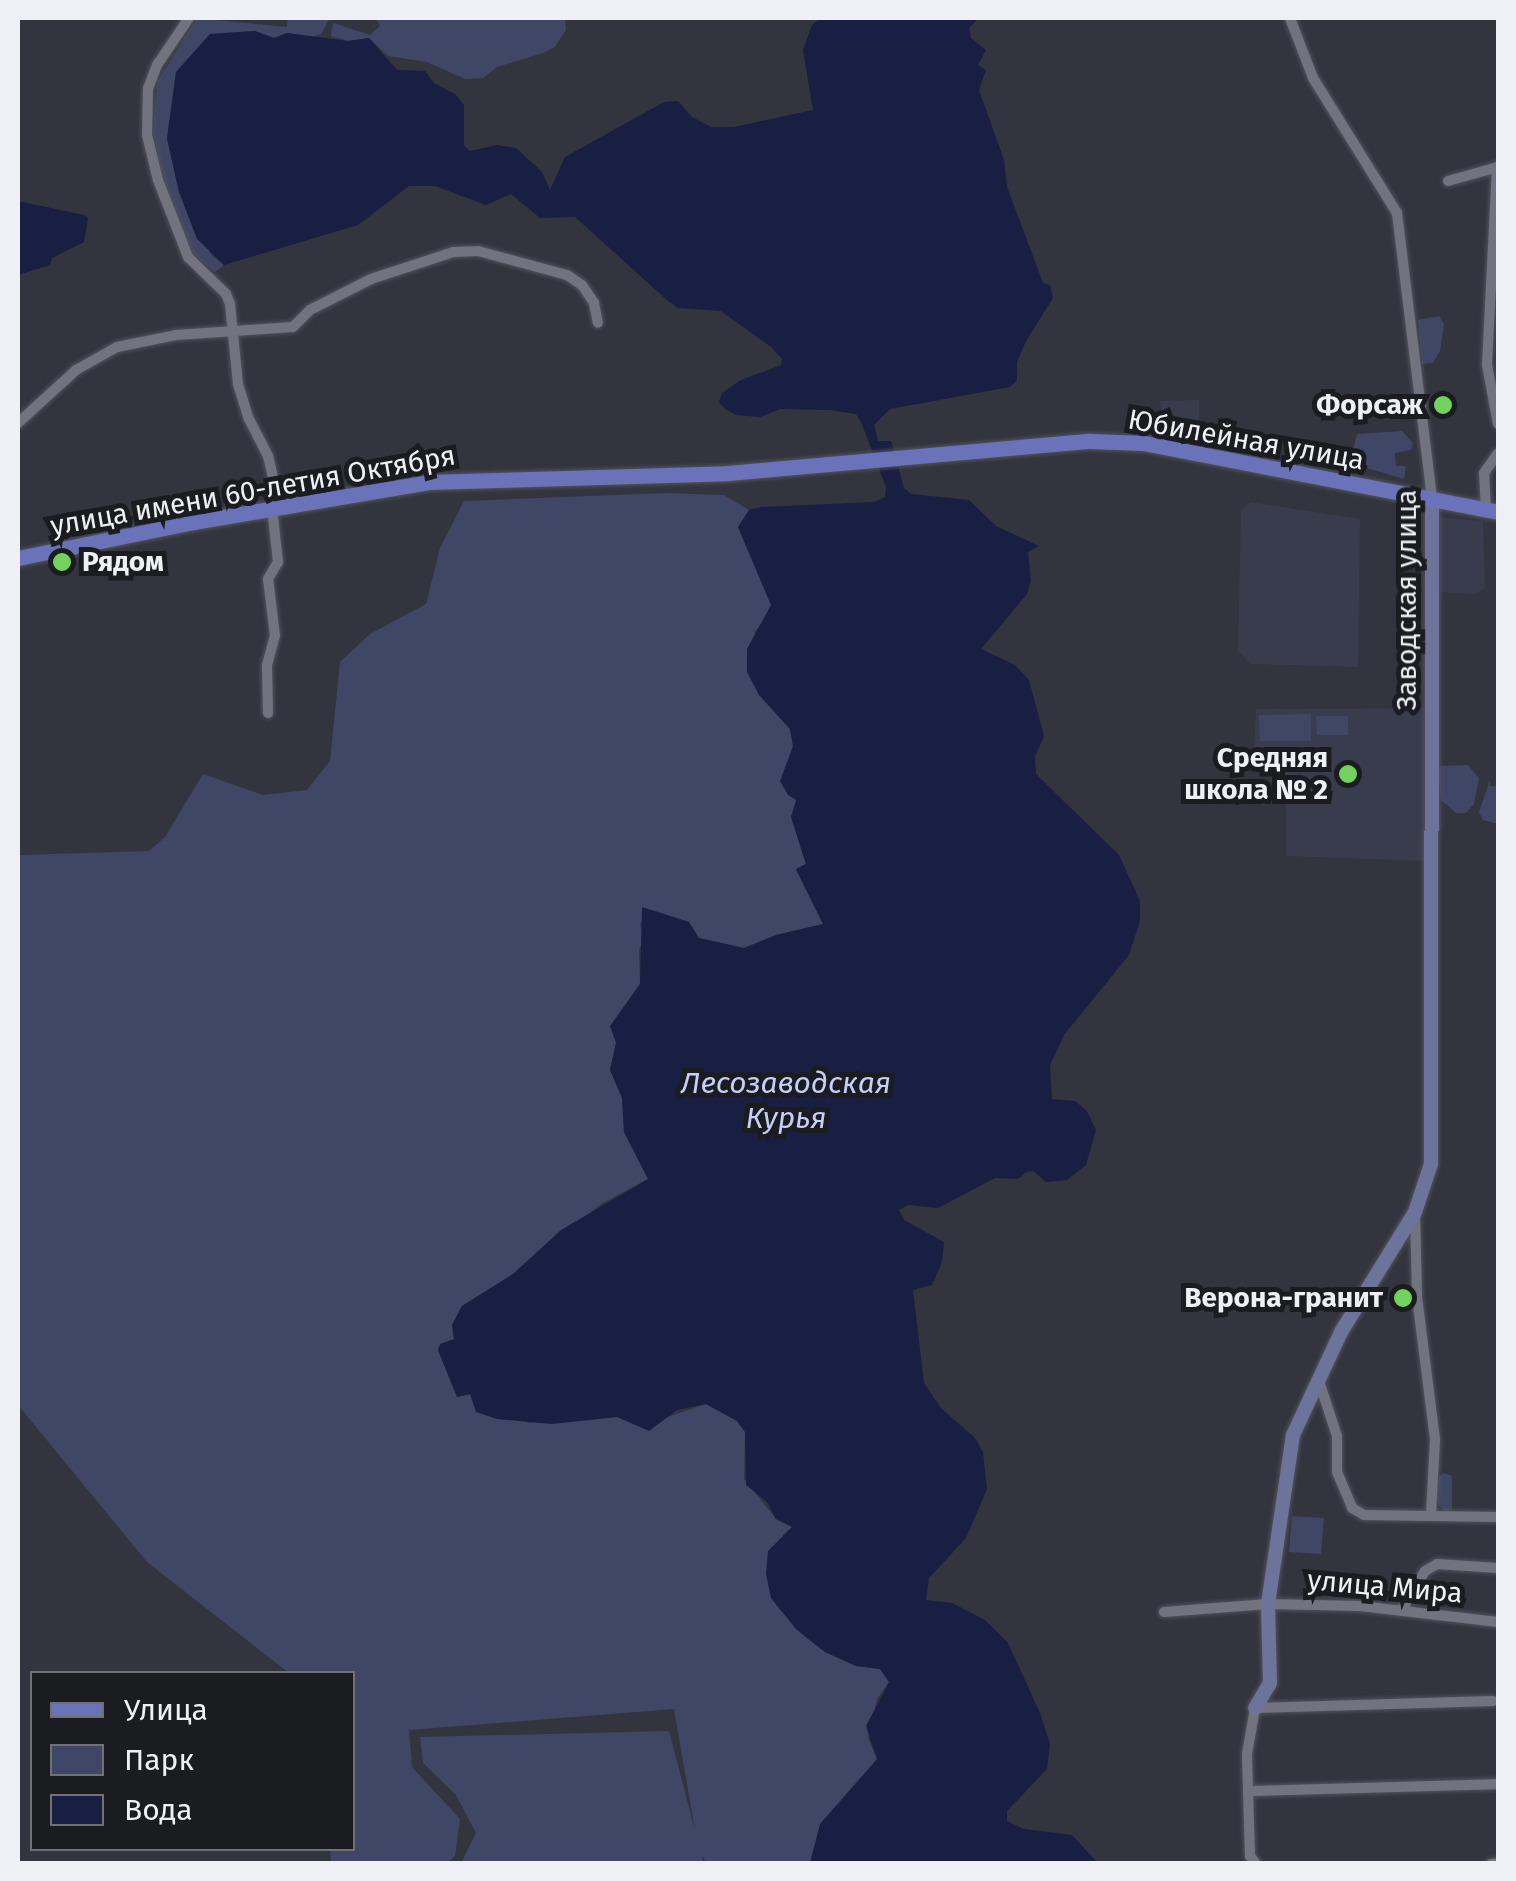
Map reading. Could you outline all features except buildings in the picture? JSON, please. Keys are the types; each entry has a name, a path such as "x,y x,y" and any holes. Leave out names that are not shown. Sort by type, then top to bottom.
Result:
{"main road":[{"name":"Юбилейная улица","path":"857,463 1126,440 1492,511"},
{"name":"улица имени 60-летия Октября","path":"18,558 405,485 474,478 728,473 857,463"}],"street":[{"path":"189,18 156,65 144,113 152,159 188,257 226,294 238,384 249,419 268,456 276,508 278,562 268,580 275,636 267,665 268,712"},
{"name":"Заводская улица","path":"1290,18 1313,78 1398,213 1432,500 1434,1113 1428,1180 1415,1212"},
{"path":"1448,181 1498,167 1487,366 1498,424"},
{"path":"18,423 76,370 101,353 142,340 294,327 310,310 371,278 408,263 478,250 567,275 582,285 598,323"},
{"path":"1492,511 1484,473 1498,454"},
{"path":"1415,1212 1416,1298 1434,1440 1431,1515"},
{"name":"улица Мира","path":"1256,1864 1250,1856 1247,1754 1270,1683 1268,1604 1293,1434 1318,1377 1415,1212"},
{"path":"1318,1377 1337,1436 1337,1472 1352,1508 1364,1515 1498,1517"},
{"path":"1403,1608 1425,1571 1437,1564 1498,1568"},
{"name":"улица Мира","path":"1164,1612 1268,1604 1403,1608 1498,1622"},
{"path":"1263,1707 1493,1701"},
{"path":"1248,1790 1498,1784"}],"shaded area":[{"path":"1199,400 1199,423 1162,426 1160,401"},
{"path":"1250,502 1360,519 1358,667 1250,664 1238,651 1241,510"},
{"path":"1438,517 1483,521 1485,588 1475,594 1439,592"},
{"name":"Средняя школа № 2","path":"1427,708 1426,861 1286,856 1286,798 1254,752 1256,709"}],"green space":[{"path":"197,18 287,27 288,18 330,18 321,34 307,38 287,33 274,38 255,31 210,34 176,72 167,139 179,192 212,256 224,265 215,272 194,255 184,234 161,172 153,131 157,82"},
{"path":"376,18 565,18 566,30 555,47 543,53 497,67 483,78 465,79 427,62 388,56 369,38 348,41 331,36 333,23 370,35 380,26"},
{"path":"1439,316 1444,324 1440,351 1433,363 1422,364 1418,320"},
{"path":"1402,431 1413,443 1411,450 1395,453 1396,466 1406,466 1404,479 1350,463 1357,434"},
{"path":"666,493 724,495 749,510 738,527 771,605 767,619 755,631 759,695 790,729 793,746 786,768 797,800 791,817 806,864 796,870 823,924 776,935 744,948 698,938 688,922 652,910 640,924 644,936 639,950 640,984 623,1011 610,1070 622,1098 624,1132 648,1179 601,1204 513,1274 462,1306 452,1325 454,1339 438,1350 457,1397 470,1394 474,1400 528,1423 617,1417 641,1426 706,1404 737,1421 745,1432 744,1479 776,1519 792,1527 783,1535 776,1605 825,1652 856,1666 880,1669 889,1682 877,1699 868,1738 877,1759 820,1829 810,1863 706,1863 702,1855 703,1863 461,1863 476,1833 456,1795 423,1763 420,1737 669,1731 695,1830 674,1709 409,1730 412,1767 460,1819 455,1856 447,1863 331,1863 330,1851 355,1851 355,1671 286,1671 147,1562 18,1405 18,855 149,851 165,837 203,774 263,795 307,790 330,761 340,662 370,634 426,604 440,548 464,501"},
{"path":"1311,714 1311,741 1260,741 1259,715"},
{"path":"1316,716 1348,716 1348,735 1317,735"},
{"path":"1468,765 1479,778 1474,804 1466,813 1456,813 1441,800 1437,766"},
{"path":"1490,780 1490,786 1498,786 1498,824 1483,820 1479,812"},
{"path":"1439,1476 1452,1476 1452,1512 1446,1513 1435,1500"},
{"path":"1292,1516 1324,1518 1321,1554 1289,1552"}],"water":[{"name":"Лесозаводская Курья","path":"821,18 979,18 969,28 971,38 986,50 978,65 986,70 979,90 1004,160 1007,187 1043,283 1050,285 1053,298 1026,341 1017,362 1017,380 1010,387 890,409 874,425 878,441 891,441 904,488 911,494 969,500 996,526 1039,546 1028,552 1031,581 1027,594 981,649 1015,665 1029,680 1044,736 1035,757 1036,774 1119,855 1140,901 1140,921 1129,955 1064,1035 1050,1065 1052,1099 1075,1101 1087,1111 1096,1130 1086,1165 1067,1180 1046,1182 1033,1171 1026,1172 1018,1179 995,1178 938,1208 908,1205 899,1210 904,1220 944,1242 942,1262 932,1285 913,1290 924,1383 941,1408 975,1438 983,1452 987,1489 966,1538 929,1578 926,1600 952,1603 985,1620 1008,1643 1040,1713 1050,1744 1047,1769 1007,1811 1007,1821 1024,1829 1072,1835 1098,1863 810,1863 820,1824 877,1759 866,1726 889,1682 880,1669 856,1666 825,1652 796,1629 771,1598 766,1574 768,1551 792,1527 776,1519 767,1502 746,1485 745,1432 737,1421 706,1404 677,1410 649,1431 617,1417 552,1424 497,1419 476,1412 470,1394 457,1397 438,1350 440,1344 454,1339 452,1325 462,1306 513,1274 561,1230 648,1179 624,1132 622,1098 610,1070 616,1043 610,1026 640,984 642,907 689,922 699,938 744,948 776,935 823,924 796,869 806,864 791,817 796,800 780,781 793,746 790,729 759,695 747,672 747,649 771,605 738,527 749,510 761,507 874,502 885,497 886,487 861,422 856,414 829,410 780,409 760,417 736,415 725,409 719,402 722,393 741,380 781,365 782,359 771,347 721,311 678,308 575,217 540,218 511,194 486,205 435,186 409,186 358,225 224,265 197,239 179,192 167,138 176,72 210,34 255,31 274,38 287,33 348,41 369,38 397,70 425,71 434,83 455,94 464,105 464,146 470,151 497,145 516,148 542,172 550,190 565,157 664,102 678,101 692,117 711,127 734,127 813,110 803,50 812,25"},
{"path":"18,201 84,215 88,218 84,242 52,258 50,265 18,275"}],"place":[{"name":"Форсаж","path":"1443,405"},
{"name":"Рядом","path":"62,562"},
{"name":"Средняя школа № 2","path":"1348,774"},
{"name":"Верона-гранит","path":"1403,1298"}]}
